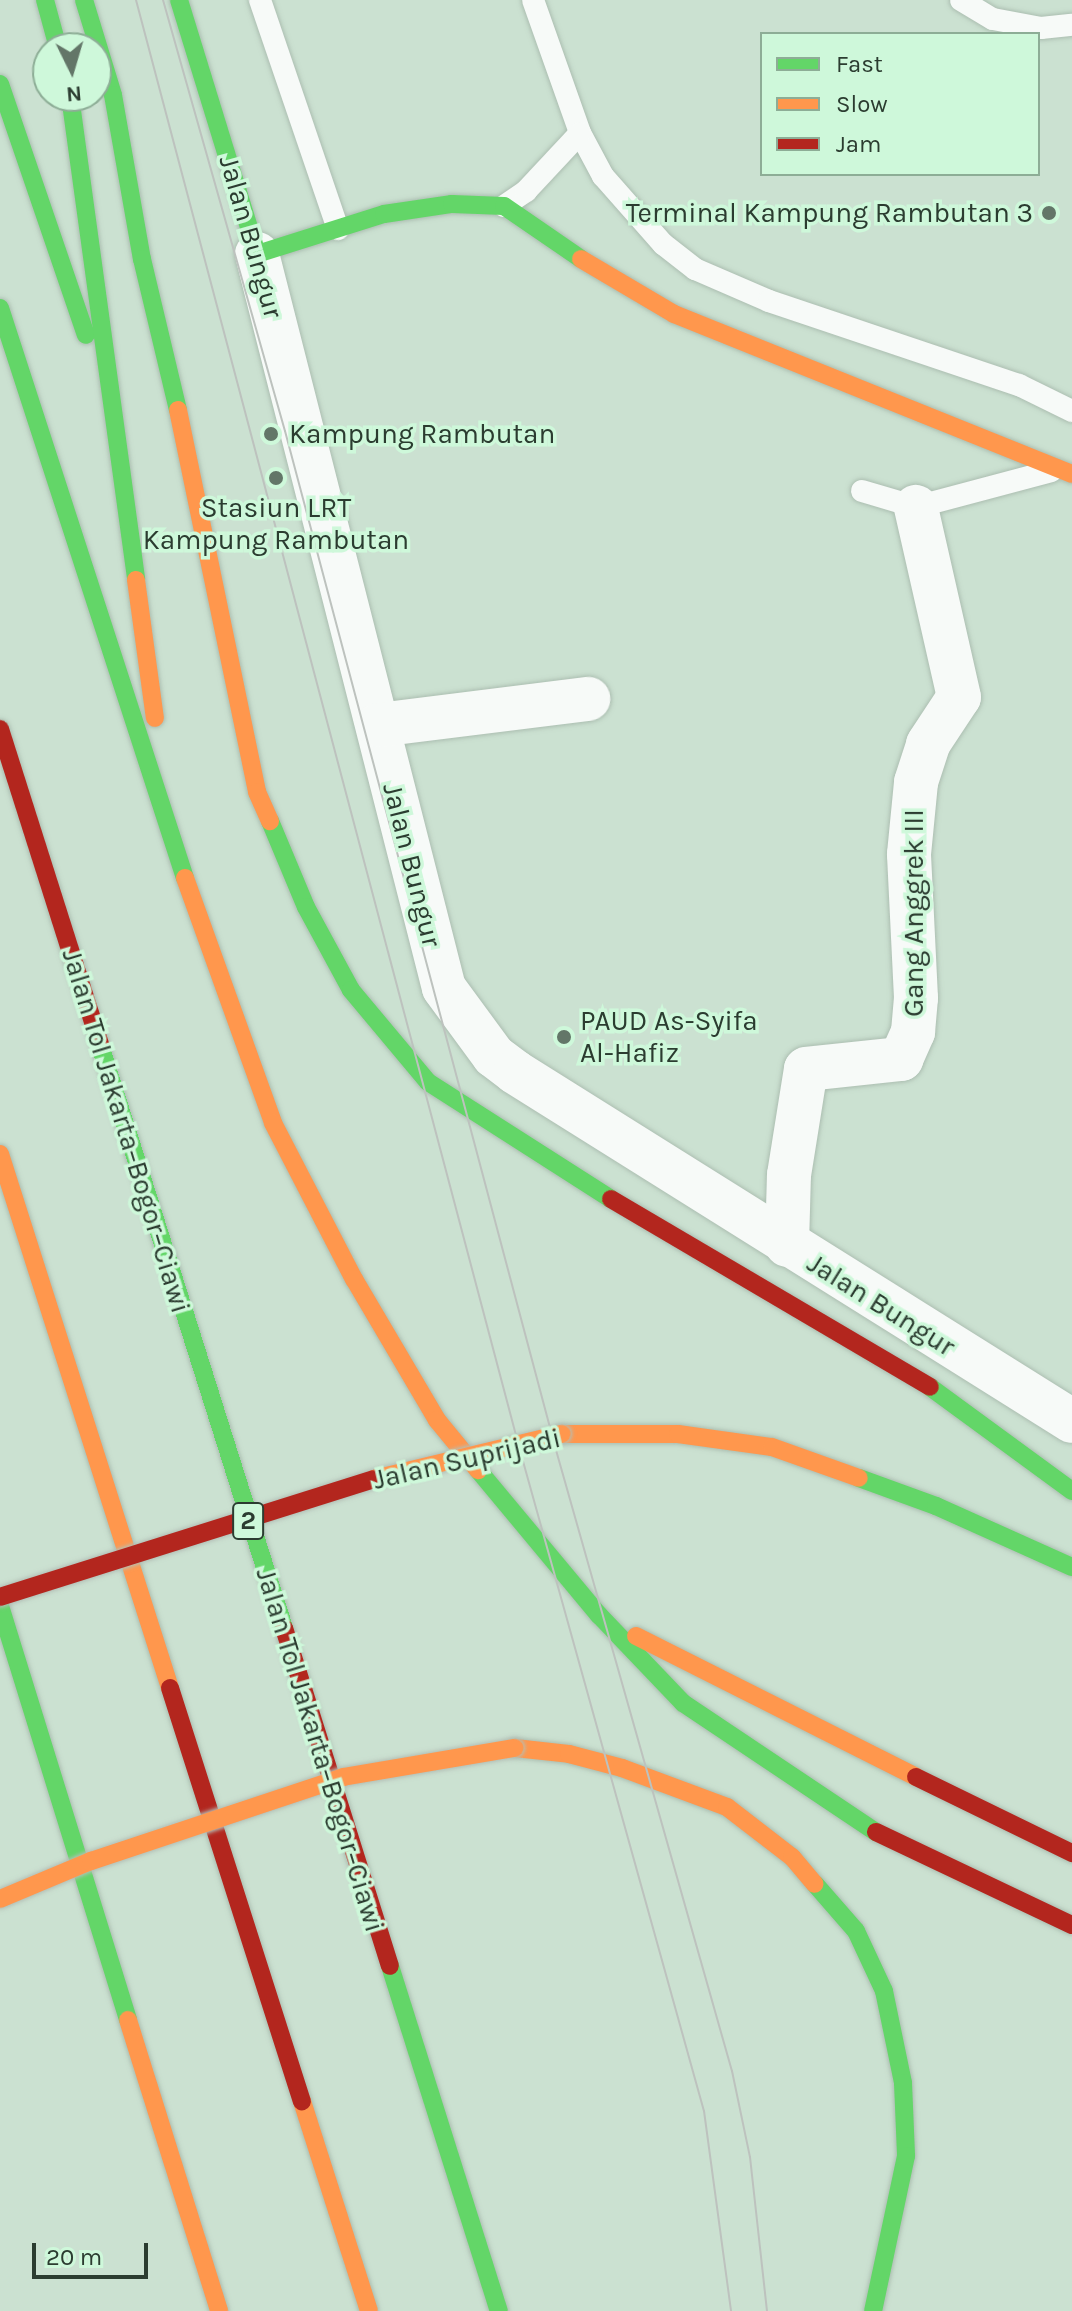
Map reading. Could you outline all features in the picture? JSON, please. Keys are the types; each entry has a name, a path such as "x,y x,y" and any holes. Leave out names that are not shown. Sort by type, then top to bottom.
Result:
{"main road":[{"path":"45,0 54,32"},
{"path":"84,0 113,95 142,259 198,493 257,792 306,907 351,990 428,1082 560,1171 700,1248 945,1396 1072,1491"},
{"name":"Jalan Bungur","path":"179,0 257,254"},
{"path":"0,84 121,440"},
{"path":"72,112 121,440 168,824"},
{"path":"257,254 420,208 504,206 596,270 674,314 1068,470"},
{"path":"0,308 221,988 273,1123 354,1279 437,1420 599,1615 683,1703 853,1821 1072,1925"},
{"name":"Jalan Tol Jakarta–Bogor–Ciawi","path":"0,729 499,2311"},
{"path":"0,1154 369,2311"},
{"name":"Jalan Suprijadi","path":"0,1597 423,1463 562,1434 678,1434 772,1447 936,1506 1072,1567"},
{"path":"0,1606 219,2311"},
{"path":"599,1615 728,1686 1072,1853"},
{"path":"0,1899 91,1861 343,1777 515,1748 569,1754 622,1768 727,1807 792,1857 856,1931 884,1991 903,2083 906,2156 873,2311"}],"street":[{"name":"Jalan Bungur","path":"257,254 441,980 489,1049 515,1072 1072,1421"},
{"name":"Gang Anggrek III","path":"787,1245 789,1175 806,1069 901,1059 913,1032 916,998 909,854 916,782 928,744 959,697 916,507"},
{"path":"378,725 588,699"}],"lane":[{"path":"260,0 338,229"},
{"path":"533,0 580,133 603,176 663,244 695,269 769,301 1019,385 1072,411"},
{"path":"961,0 993,19 1041,28 1072,25"},
{"path":"504,206 526,191 580,133"},
{"path":"771,379 780,357"},
{"path":"862,491 916,507 1068,470"}],"tram line":[{"path":"136,0 521,1454 704,2111 731,2311"},
{"path":"163,0 285,431 554,1443 732,2071 750,2157 767,2311"}],"traffic: fast":[{"path":"45,0 54,32"},
{"path":"84,0 113,95 142,259 178,410"},
{"path":"179,0 257,254 384,214 452,204 504,206 581,259"},
{"path":"0,84 86,335"},
{"path":"72,112 136,580"},
{"path":"0,308 185,878"},
{"path":"270,821 306,907 351,990 428,1082 611,1199"},
{"path":"100,1045 284,1628"},
{"path":"930,1387 1072,1491"},
{"path":"478,1470 599,1615 683,1703 876,1832"},
{"path":"859,1478 936,1506 1072,1567"},
{"path":"0,1606 128,2020"},
{"path":"815,1884 856,1931 884,1991 903,2083 906,2156 873,2311"},
{"path":"390,1966 499,2311"}],"traffic: slow":[{"path":"581,259 674,314 1072,474"},
{"path":"178,410 257,792 270,821"},
{"path":"136,580 155,718"},
{"path":"185,878 273,1123 354,1279 437,1420 478,1470"},
{"path":"0,1154 170,1688"},
{"path":"562,1434 678,1434 772,1447 859,1478"},
{"path":"374,1479 562,1434"},
{"path":"636,1636 916,1777"},
{"path":"515,1748 569,1754 622,1768 727,1807 792,1857 815,1884"},
{"path":"0,1899 91,1861 343,1777 515,1748"},
{"path":"128,2020 219,2311"},
{"path":"302,2101 369,2311"}],"traffic: jam":[{"path":"0,729 100,1045"},
{"path":"611,1199 930,1387"},
{"path":"0,1597 374,1479"},
{"path":"284,1628 390,1966"},
{"path":"170,1688 302,2101"},
{"path":"916,1777 1072,1853"},
{"path":"876,1832 1072,1925"}],"place":[{"name":"Terminal Kampung Rambutan 3","path":"1049,213"},
{"name":"Kampung Rambutan","path":"271,434"},
{"name":"Stasiun LRT Kampung Rambutan","path":"276,478"},
{"name":"PAUD As-Syifa Al-Hafiz","path":"564,1037"}]}
